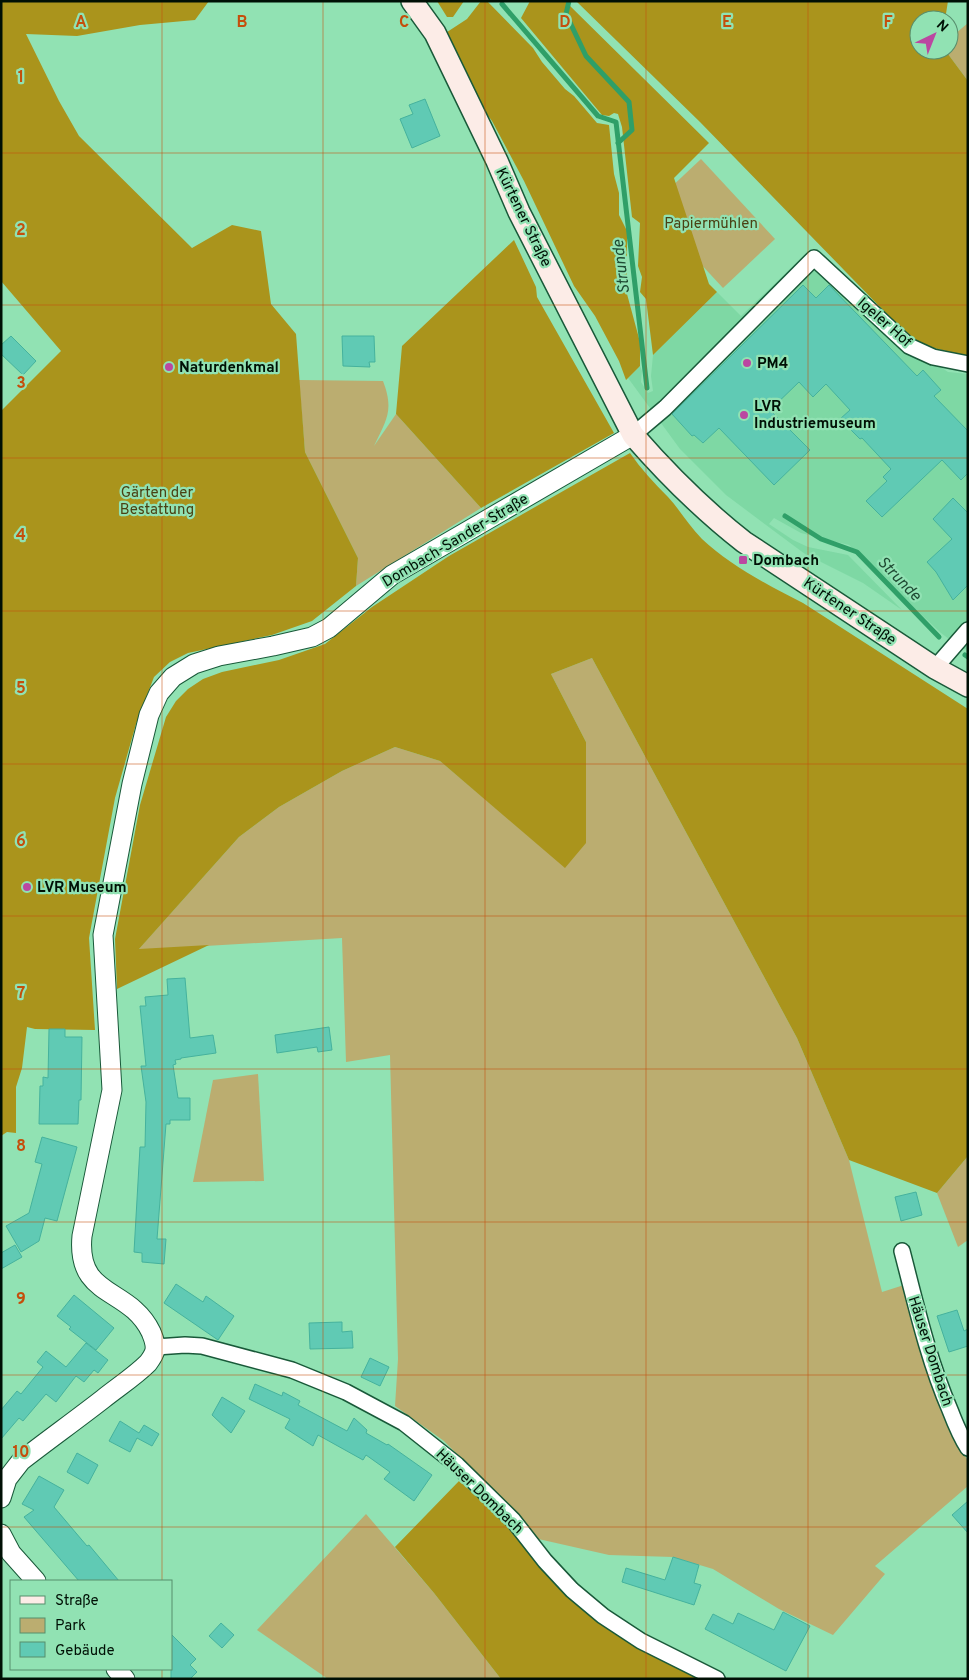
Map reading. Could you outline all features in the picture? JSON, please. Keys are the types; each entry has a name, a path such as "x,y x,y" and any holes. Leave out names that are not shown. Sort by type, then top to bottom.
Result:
{"main road":[{"name":"Kürtener Straße","path":"412,1 435,33 497,161 519,212 633,435 675,480 720,523 738,537 934,668 968,686"}],"street":[{"name":"Igeler Hof","path":"633,435 665,408 814,258 910,346 933,357 968,364"},
{"name":"Dombach-Sander-Straße","path":"156,1348 154,1339 143,1318 91,1278 83,1263 81,1250 82,1236 112,1090 103,935 132,784 149,715 160,693 172,677 194,664 219,656 312,637 329,628 392,575 633,435"},
{"path":"934,668 968,630"},
{"name":"Häuser Dombach","path":"902,1251 923,1332 942,1392 962,1440 968,1448"},
{"name":"Häuser Dombach","path":"156,1348 185,1345 202,1346 292,1370 346,1392 404,1423 457,1465 513,1520 545,1561 572,1590 603,1616 641,1641 717,1679"},
{"path":"1,1498 7,1478 21,1462 129,1379 149,1362 156,1348"},
{"path":"1,1534 12,1553 35,1580"}],"shaded area":[{"path":"811,249 911,351 920,353 948,372 968,374 968,650 961,648 941,633 895,590 886,578 849,545 801,533 774,518 769,524 793,540 808,547 848,555 902,610 863,583 805,554 726,495 680,449 628,378 640,366 642,371 641,382 648,393 653,391 651,376 653,355 717,292 741,316"}],"green space":[{"name":"Gärten der Bestattung","path":"1,1 209,1 195,20 140,25 77,36 26,34 59,101 79,136 192,248 232,225 261,231 271,304 296,334 305,452 358,558 356,586 312,621 272,635 188,653 170,662 154,677 136,724 115,798 89,938 95,1030 35,1029 27,1027 22,1068 16,1087 16,1133 7,1132 1,1136 1,411 61,351 1,281"},
{"path":"437,1 464,1 453,17 447,17"},
{"path":"481,1 487,1 533,48 542,62 565,89 574,96 597,123 609,125 614,174 619,193 619,215 627,231 627,294 640,342 640,366 626,380 619,361 595,316 574,286 524,181 492,121 468,89 441,36 467,19"},
{"path":"530,1 565,1 709,143 674,178 709,284 717,292 653,355 646,299 640,292 642,277 638,266 640,223 632,217 622,127 618,114 602,115 521,18"},
{"path":"576,1 948,1 947,10 909,10 909,60 952,60 968,81 968,356 916,344 700,122"},
{"path":"968,23 968,81 952,60 959,60 959,31"},
{"name":"Papiermühlen","path":"701,159 775,239 723,288 649,208"},
{"path":"514,240 536,287 537,297 614,433 481,508 396,414 402,346"},
{"path":"299,380 383,381 388,400 388,414 374,446 396,414 481,508 356,586 358,558 305,452"},
{"path":"630,453 697,534 712,548 737,566 803,603 968,709 968,1156 937,1193 849,1160 797,1038 592,658 551,674 586,742 586,843 565,868 440,761 395,747 342,771 279,807 239,837 139,949 209,945 117,989 115,939 140,805 166,717 176,701 188,689 203,679 222,672 279,660 325,644 372,607 449,556"},
{"path":"592,658 797,1038 849,1160 882,1292 904,1285 957,1442 968,1461 968,1486 875,1566 885,1574 833,1635 779,1609 713,1569 673,1557 609,1555 534,1538 518,1516 444,1441 395,1406 398,1359 390,1055 346,1062 342,938 138,950 239,837 279,807 342,771 395,747 440,761 565,867 586,742 551,674"},
{"path":"258,1074 264,1181 193,1182 213,1080"},
{"path":"968,1156 968,1240 958,1247 937,1193"},
{"path":"459,1481 502,1518 542,1565 704,1679 501,1679 434,1593 395,1547"},
{"path":"366,1514 434,1593 501,1679 328,1679 257,1630"}],"building":[{"path":"425,99 440,136 412,148 400,119 413,114 409,105"},
{"path":"803,285 816,298 829,285 917,376 923,370 941,390 934,396 968,431 968,473 961,480 942,460 882,517 866,501 887,481 883,477 891,469 862,438 860,439 840,419 850,410 826,384 813,397 799,382 770,410 810,450 774,485 719,428 703,443 694,435 692,436 672,414"},
{"path":"11,336 36,361 23,375 1,354 1,345"},
{"path":"342,336 374,336 375,362 369,362 370,367 343,366"},
{"path":"953,498 968,513 968,585 953,600 936,572 927,562 952,539 933,519"},
{"path":"185,978 190,1038 213,1035 216,1053 181,1058 175,1060 176,1064 173,1065 178,1098 190,1098 190,1120 170,1120 170,1124 166,1124 157,1239 166,1239 164,1264 142,1262 142,1253 134,1252 140,1147 145,1147 146,1102 141,1066 146,1066 140,1006 146,1006 145,997 168,995 167,979"},
{"path":"329,1027 332,1050 318,1052 317,1047 277,1053 275,1035"},
{"path":"49,1029 65,1029 65,1037 82,1037 81,1100 79,1100 78,1124 39,1124 40,1086 43,1086 43,1077 48,1078"},
{"path":"42,1137 77,1147 57,1221 45,1218 39,1241 21,1252 6,1226 29,1213 42,1164 35,1162"},
{"path":"916,1192 922,1215 901,1221 895,1197"},
{"path":"15,1245 22,1257 1,1269 1,1253"},
{"path":"176,1284 203,1302 206,1296 234,1316 218,1340 164,1303"},
{"path":"74,1295 114,1328 96,1350 69,1329 71,1327 57,1316"},
{"path":"957,1310 964,1331 968,1329 968,1346 949,1352 937,1316"},
{"path":"342,1322 342,1332 352,1331 353,1348 310,1349 309,1323"},
{"path":"86,1343 108,1360 98,1373 94,1370 84,1382 76,1376 56,1402 46,1394 23,1421 19,1418 1,1439 1,1410 17,1391 21,1394 43,1367 37,1362 46,1351 66,1367"},
{"path":"370,1358 389,1367 380,1386 361,1377"},
{"path":"255,1384 282,1396 283,1392 300,1401 298,1405 347,1431 354,1418 367,1430 366,1433 388,1444 432,1475 414,1501 384,1479 390,1472 366,1455 363,1460 318,1435 313,1446 285,1428 290,1419 249,1399"},
{"path":"222,1397 245,1411 231,1433 212,1415"},
{"path":"120,1421 139,1433 144,1425 159,1434 152,1446 137,1438 130,1452 109,1441"},
{"path":"77,1453 98,1465 88,1484 67,1472"},
{"path":"39,1476 64,1490 54,1507 118,1580 78,1580 24,1517 34,1510 22,1504"},
{"path":"968,1501 968,1533 952,1515"},
{"path":"673,1557 699,1565 694,1583 701,1585 694,1605 622,1582 626,1568 665,1580"},
{"path":"783,1612 810,1626 786,1671 705,1629 713,1614 733,1624 738,1613 774,1630"},
{"path":"221,1623 234,1635 222,1648 209,1636"},
{"path":"172,1635 196,1659 190,1665 197,1672 190,1679 171,1679"}],"waterway":[{"name":"Strunde","path":"569,1 566,14 586,56 629,102 632,130 618,143"},
{"name":"Strunde","path":"502,4 598,116 616,122 647,388"},
{"name":"Strunde","path":"785,516 821,539 857,552 939,637"}],"place":[{"name":"PM4","path":"747,363"},
{"name":"Naturdenkmal","path":"169,367"},
{"name":"LVR Industriemuseum","path":"744,415"},
{"name":"Dombach","path":"743,560"},
{"name":"LVR Museum","path":"27,887"}]}
